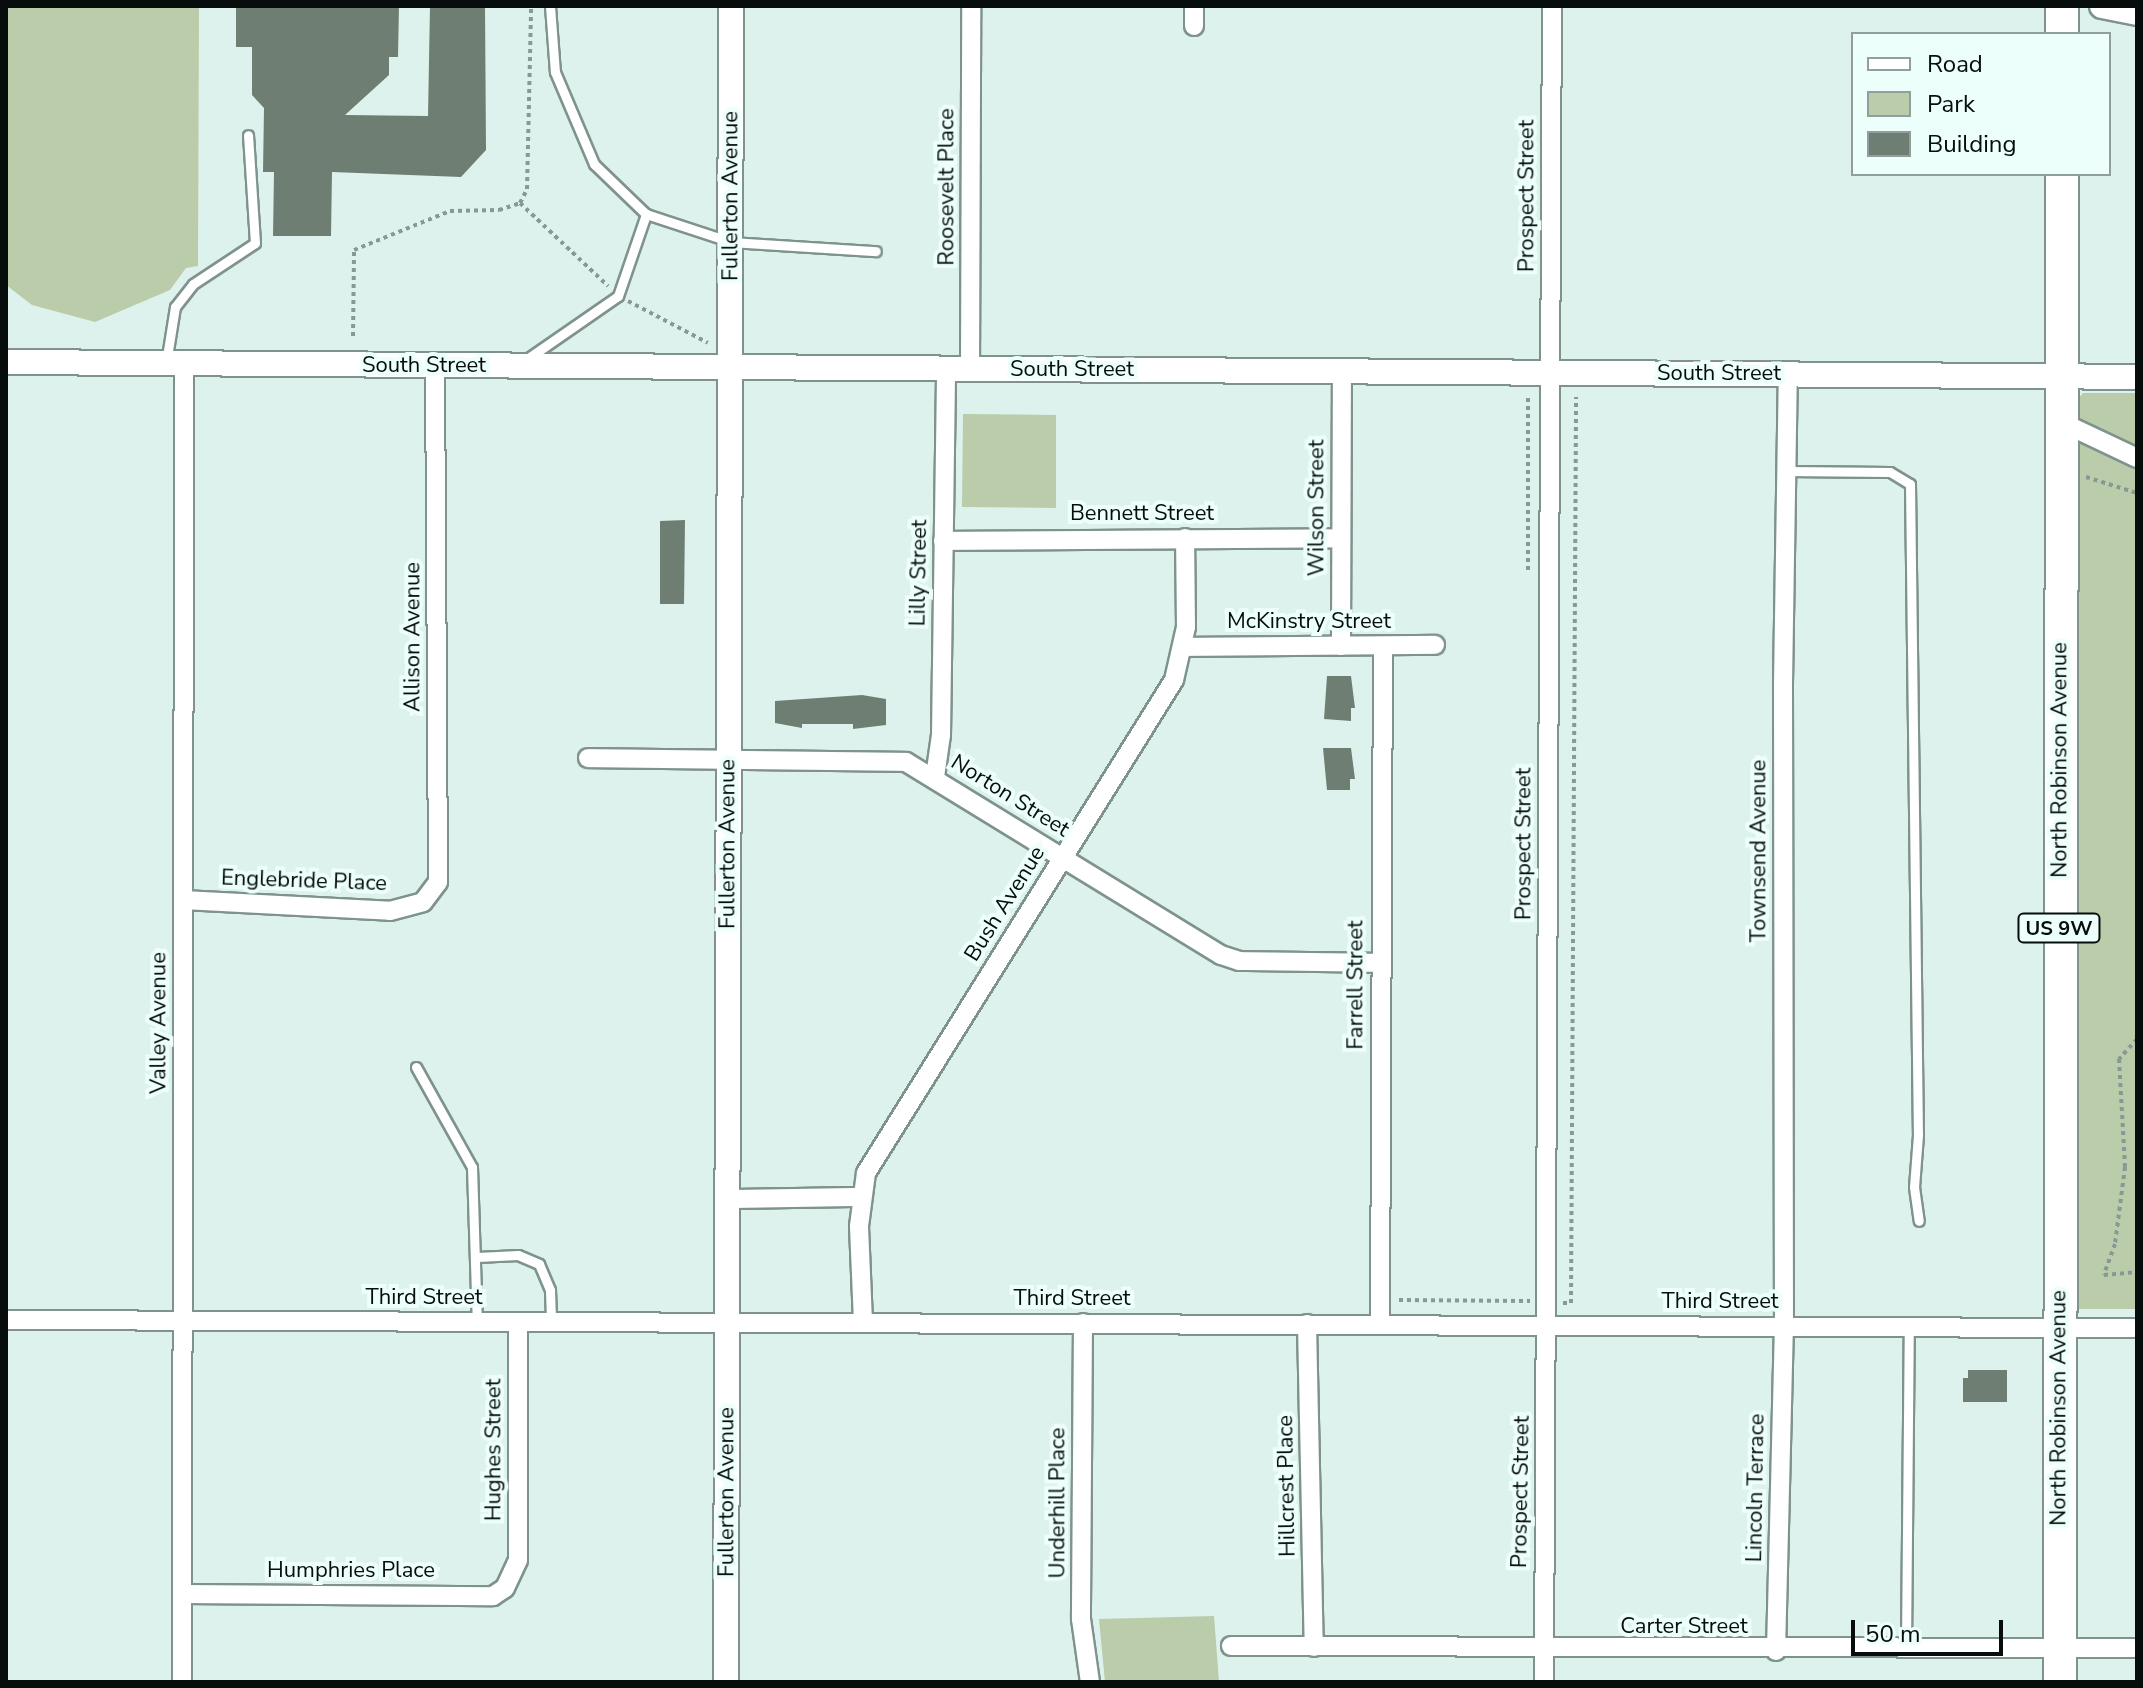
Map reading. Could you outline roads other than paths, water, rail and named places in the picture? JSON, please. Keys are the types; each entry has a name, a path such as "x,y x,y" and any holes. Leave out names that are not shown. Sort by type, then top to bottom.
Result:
{"highway":[{"path":"2062,6 2062,32"},
{"name":"North Robinson Avenue","path":"2060,1682 2058,1328 2062,176"}],"street":[{"name":"Fullerton Avenue","path":"726,1682 731,6"},
{"name":"Roosevelt Place","path":"970,369 971,6"},
{"path":"1194,6 1194,26"},
{"name":"Prospect Street","path":"1544,1682 1552,6"},
{"path":"2102,6 2137,13"},
{"name":"South Street","path":"6,362 2137,377"},
{"name":"Valley Avenue","path":"175,364 183,900 182,1682"},
{"name":"Allison Avenue","path":"423,902 438,882 441,857 435,366"},
{"name":"Lilly Street","path":"935,777 941,735 946,369"},
{"name":"Wilson Street","path":"1341,646 1342,371"},
{"name":"Townsend Avenue","path":"1784,1327 1788,374"},
{"path":"2061,422 2137,458"},
{"name":"Bush Avenue","path":"863,1322 860,1197 866,1173 1174,680 1184,647 1185,538"},
{"name":"Bennett Street","path":"943,541 1341,538"},
{"name":"McKinstry Street","path":"1184,647 1435,645"},
{"name":"Farrell Street","path":"1380,1325 1383,646"},
{"name":"Norton Street","path":"588,758 728,761 890,758 935,777 1062,857 1239,961 1380,963"},
{"name":"Englebride Place","path":"183,900 390,911 423,902"},
{"path":"727,1199 860,1197"},
{"name":"Third Street","path":"6,1320 2137,1328"},
{"name":"Hughes Street","path":"512,1577 518,1560 518,1322"},
{"name":"Underhill Place","path":"1083,1323 1081,1619 1090,1682"},
{"name":"Hillcrest Place","path":"1307,1324 1314,1647"},
{"name":"Lincoln Terrace","path":"1776,1651 1784,1327"},
{"name":"Humphries Place","path":"182,1594 493,1596 512,1577"},
{"name":"Carter Street","path":"1231,1646 1776,1651 2137,1648"}],"lane":[{"path":"550,6 555,72 594,164 646,214 731,242 876,251"},
{"path":"175,364 175,307 193,284 255,243 248,135"},
{"path":"515,367 618,296 646,214"},
{"path":"1786,471 1890,472 1910,484 1918,1135 1914,1187 1919,1221"},
{"path":"416,1067 472,1167 477,1322"},
{"path":"477,1257 518,1255 539,1264 550,1290 551,1323"},
{"path":"1906,1651 1909,1327"}]}
